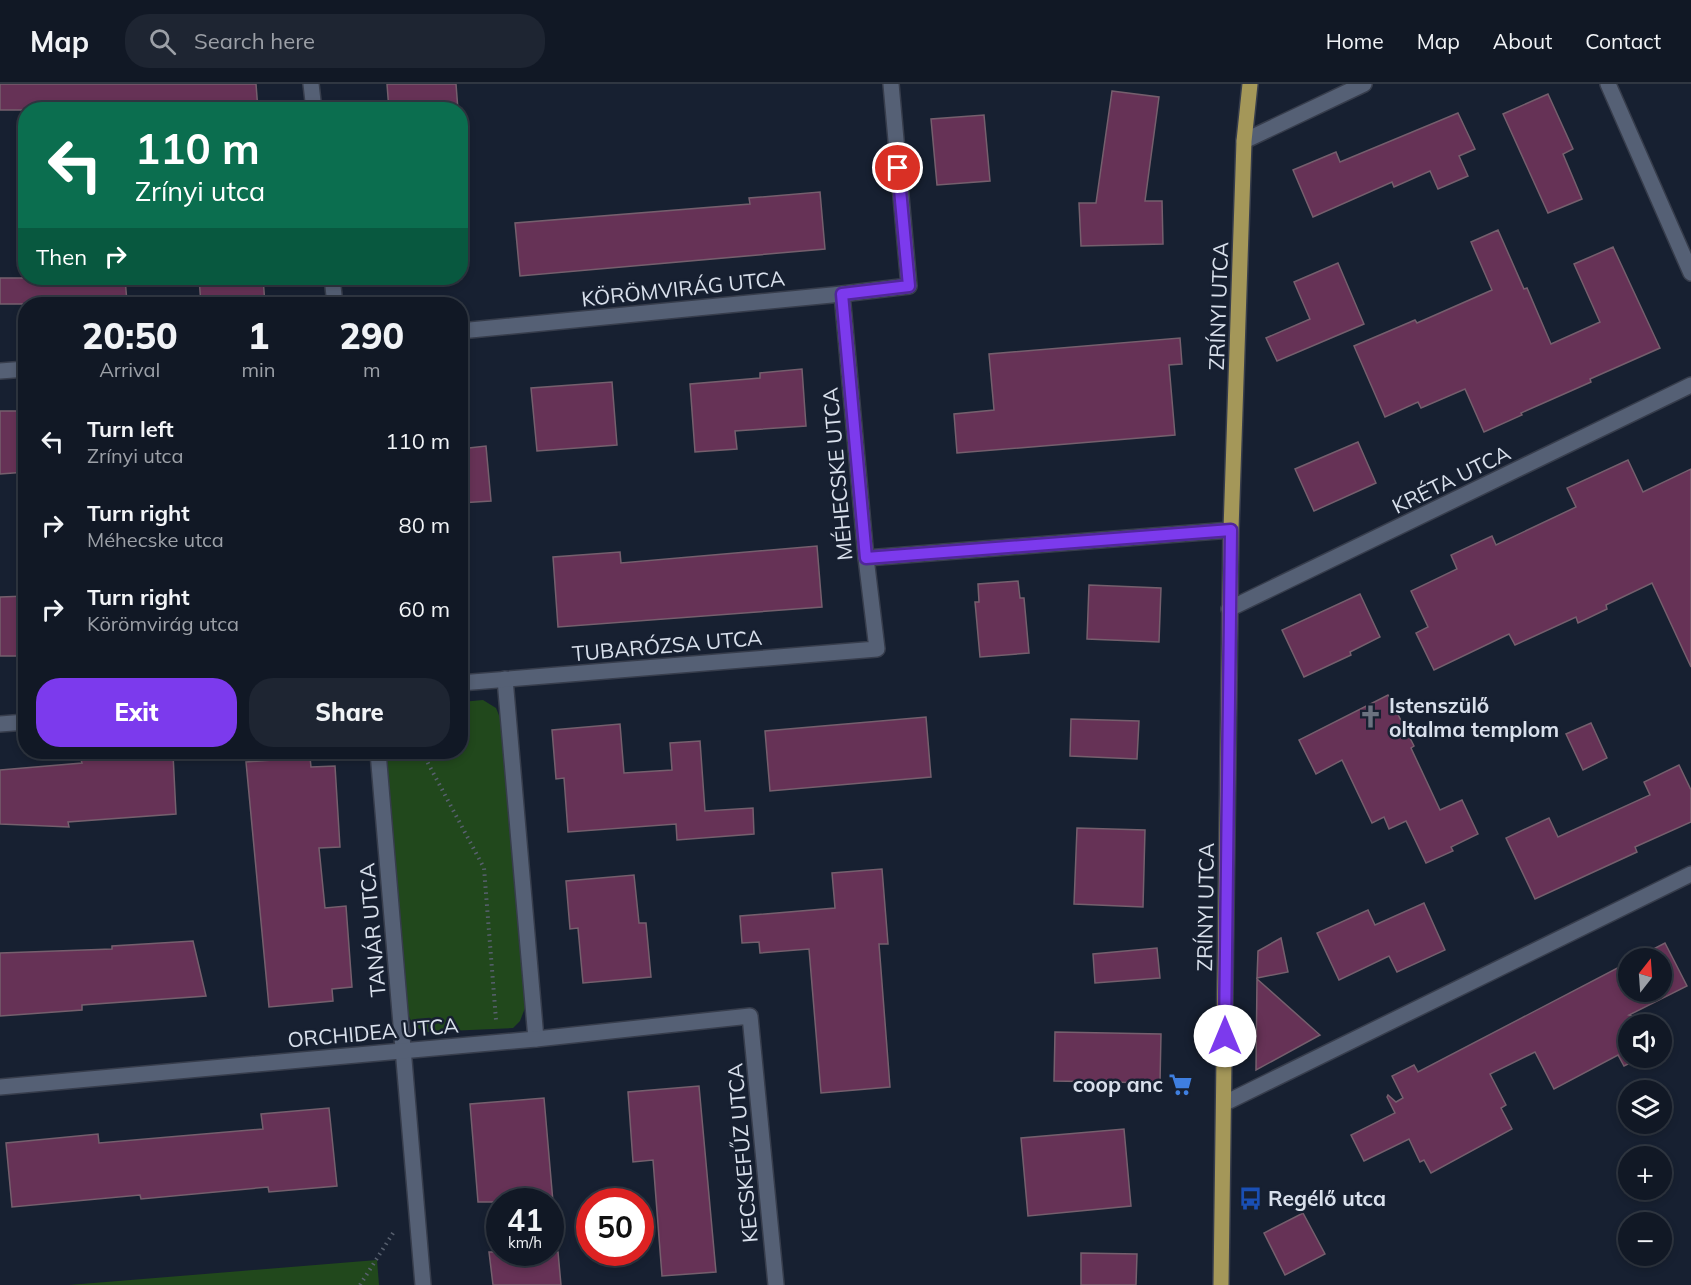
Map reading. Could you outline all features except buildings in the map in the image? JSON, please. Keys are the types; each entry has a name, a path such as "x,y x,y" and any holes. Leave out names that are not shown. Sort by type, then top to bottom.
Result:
{"main road":[{"name":"ZRÍNYI UTCA","path":"1221,1285 1229,609 1244,141 1250,84"}],"street":[{"path":"311,84 313,102"},
{"name":"KÖRÖMVIRÁG UTCA","path":"468,330 909,286 891,84"},
{"path":"1244,141 1365,84"},
{"path":"1608,84 1691,273"},
{"name":"MÉHECSKE UTCA","path":"842,294 866,558 877,650"},
{"path":"0,371 18,370"},
{"name":"KRÉTA UTCA","path":"1229,609 1691,386"},
{"path":"866,558 1231,530"},
{"name":"TUBARÓZSA UTCA","path":"468,682 877,650"},
{"path":"505,680 536,1040"},
{"path":"0,724 18,723"},
{"name":"TANÁR UTCA","path":"379,759 423,1285"},
{"path":"1224,1103 1691,874"},
{"name":"ORCHIDEA UTCA","path":"0,1087 536,1040 750,1016"},
{"name":"KECSKEFŰZ UTCA","path":"750,1016 776,1285"}],"path":[{"path":"426,759 484,868 498,1042"},
{"path":"360,1285 416,1199"}],"green space":[{"path":"483,700 496,708 503,725 525,1008 520,1021 513,1028 425,1032 413,1025 407,1012 387,759 468,759 468,701"},
{"path":"377,1260 379,1285 69,1285"}],"place":[{"name":"Istenszülő oltalma templom","path":"1371,717"},
{"name":"coop anc","path":"1181,1084"},
{"name":"Regélő utca","path":"1250,1198"}],"route":[{"path":"898,168 909,286 842,294 866,558 1231,530 1225,1036"}]}
